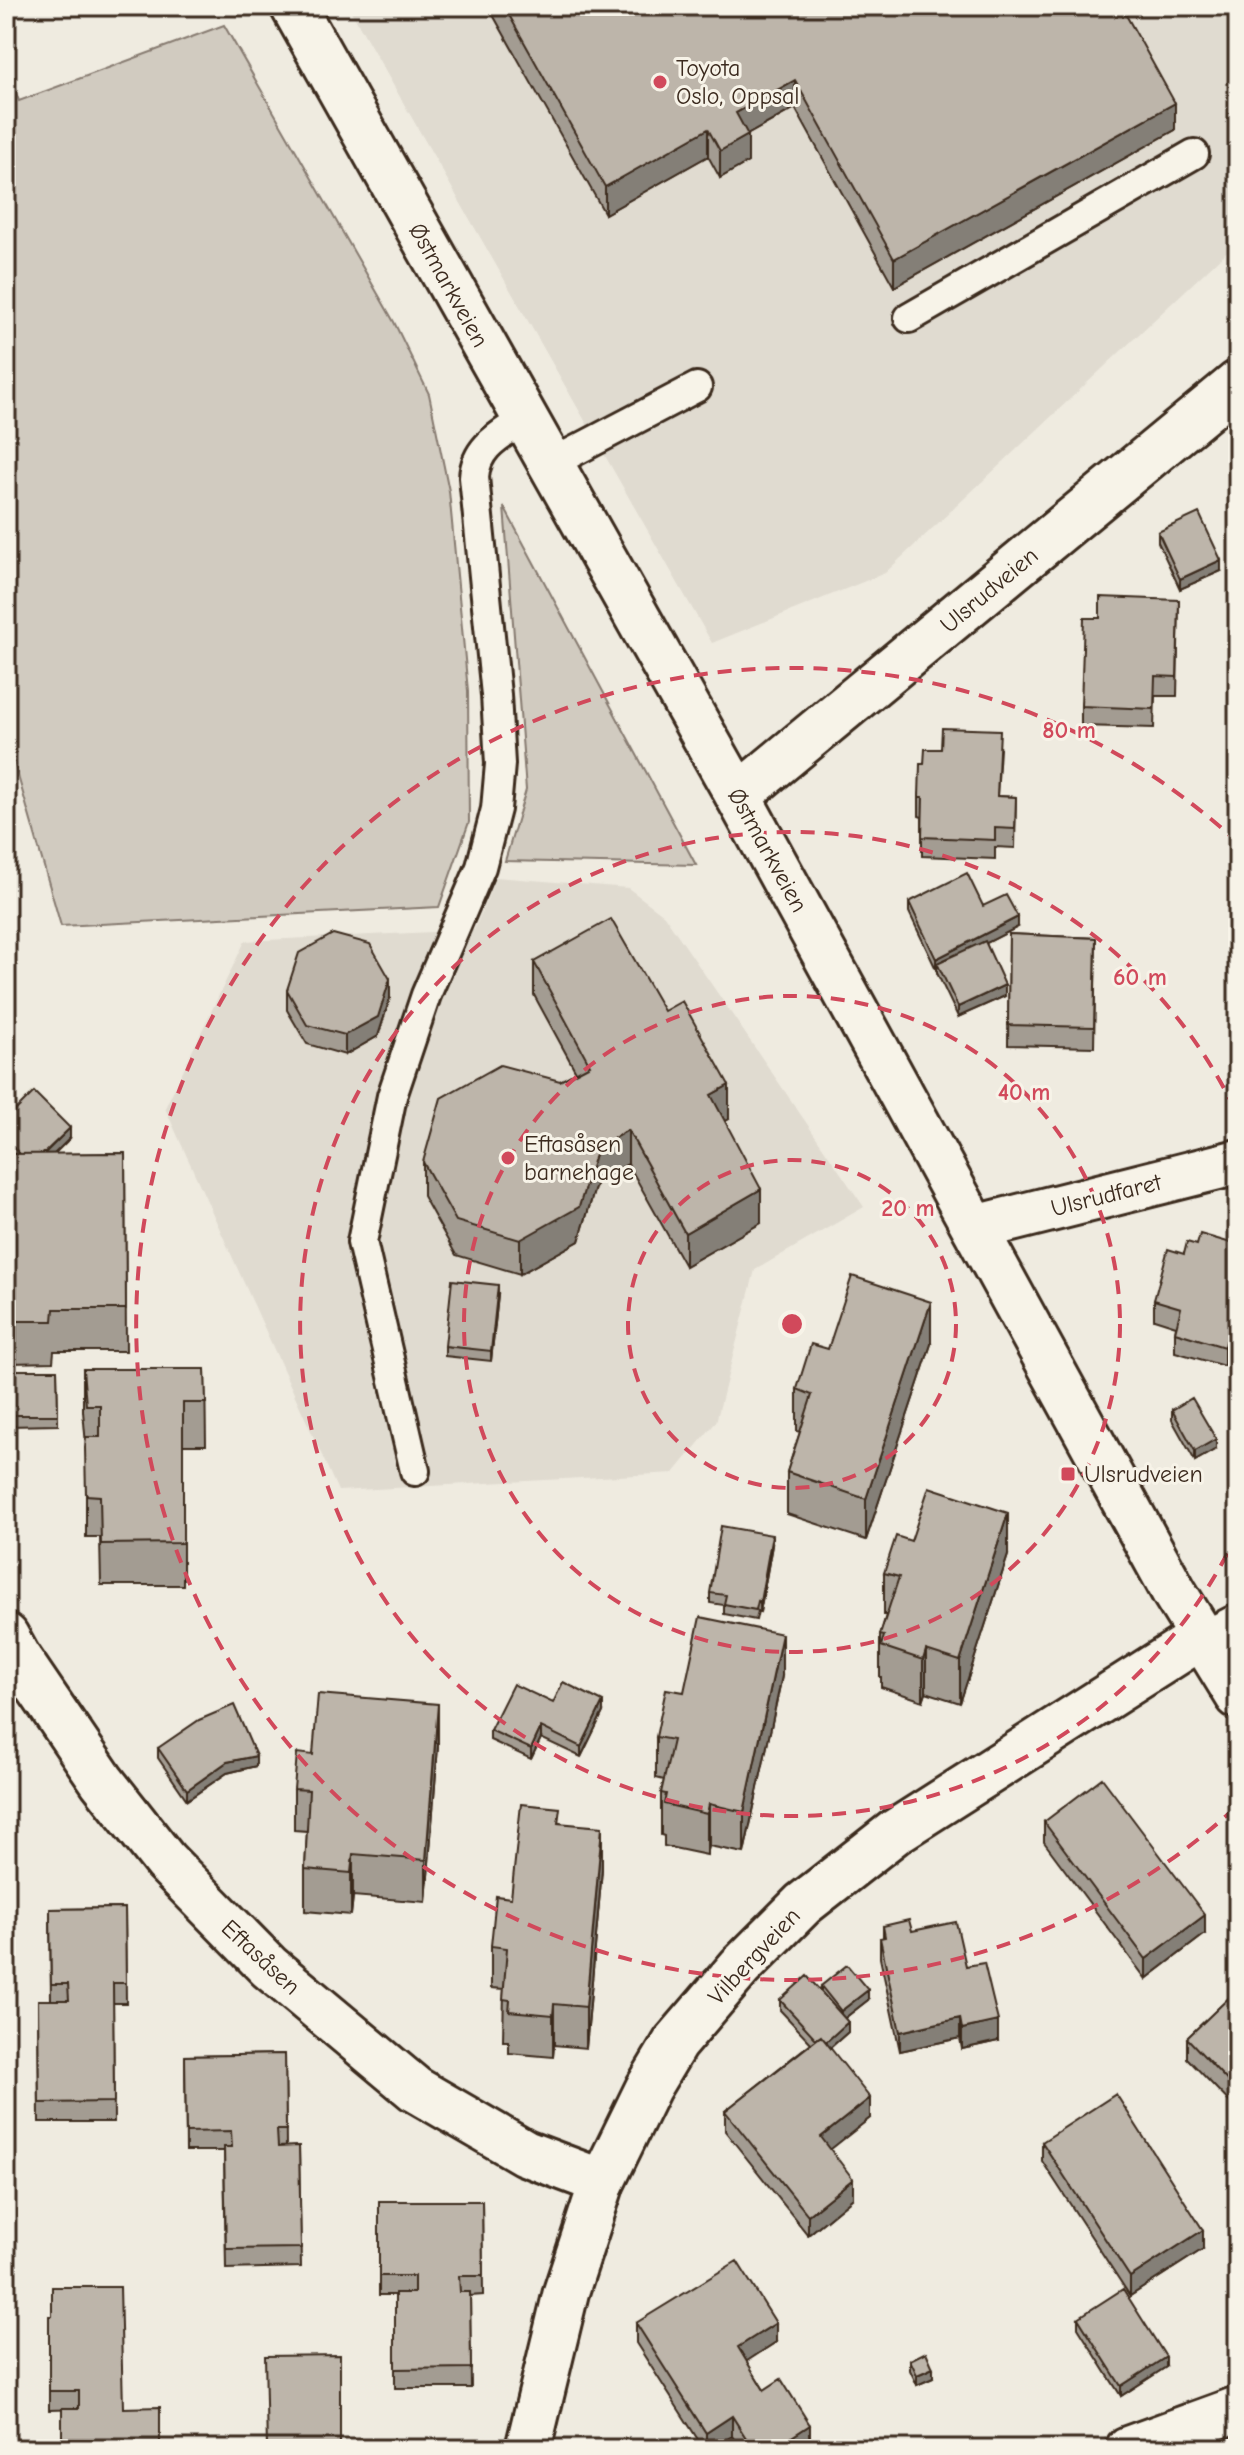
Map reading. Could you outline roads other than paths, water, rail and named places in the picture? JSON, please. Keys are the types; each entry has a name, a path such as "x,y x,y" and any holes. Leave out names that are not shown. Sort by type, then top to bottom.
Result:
{"street":[{"name":"Østmarkveien","path":"293,6 738,796 975,1228 1220,1628 1238,1696"},
{"name":"Ulsrudveien","path":"738,796 1238,383"},
{"name":"Ulsrudfaret","path":"975,1228 1238,1162"},
{"name":"Vilbergveien","path":"528,2449 566,2292 602,2182 648,2088 675,2043 740,1967 803,1904 916,1818 1220,1628"},
{"name":"Eftasåsen","path":"6,1636 102,1781 165,1861 269,1967 415,2089 525,2153 602,2182"},
{"path":"1128,2449 1238,2409"}],"lane":[{"path":"909,318 1194,154"},
{"path":"550,464 697,387"},
{"path":"415,1471 362,1242 392,1096 426,995 481,867 496,809 500,764 496,695 474,477 477,460 486,445 524,419"}],"place":[{"name":"Toyota Oslo, Oppsal","path":"660,82"},
{"name":"Eftasåsen barnehage","path":"508,1158"},
{"name":"Ulsrudveien","path":"1068,1474"}]}
